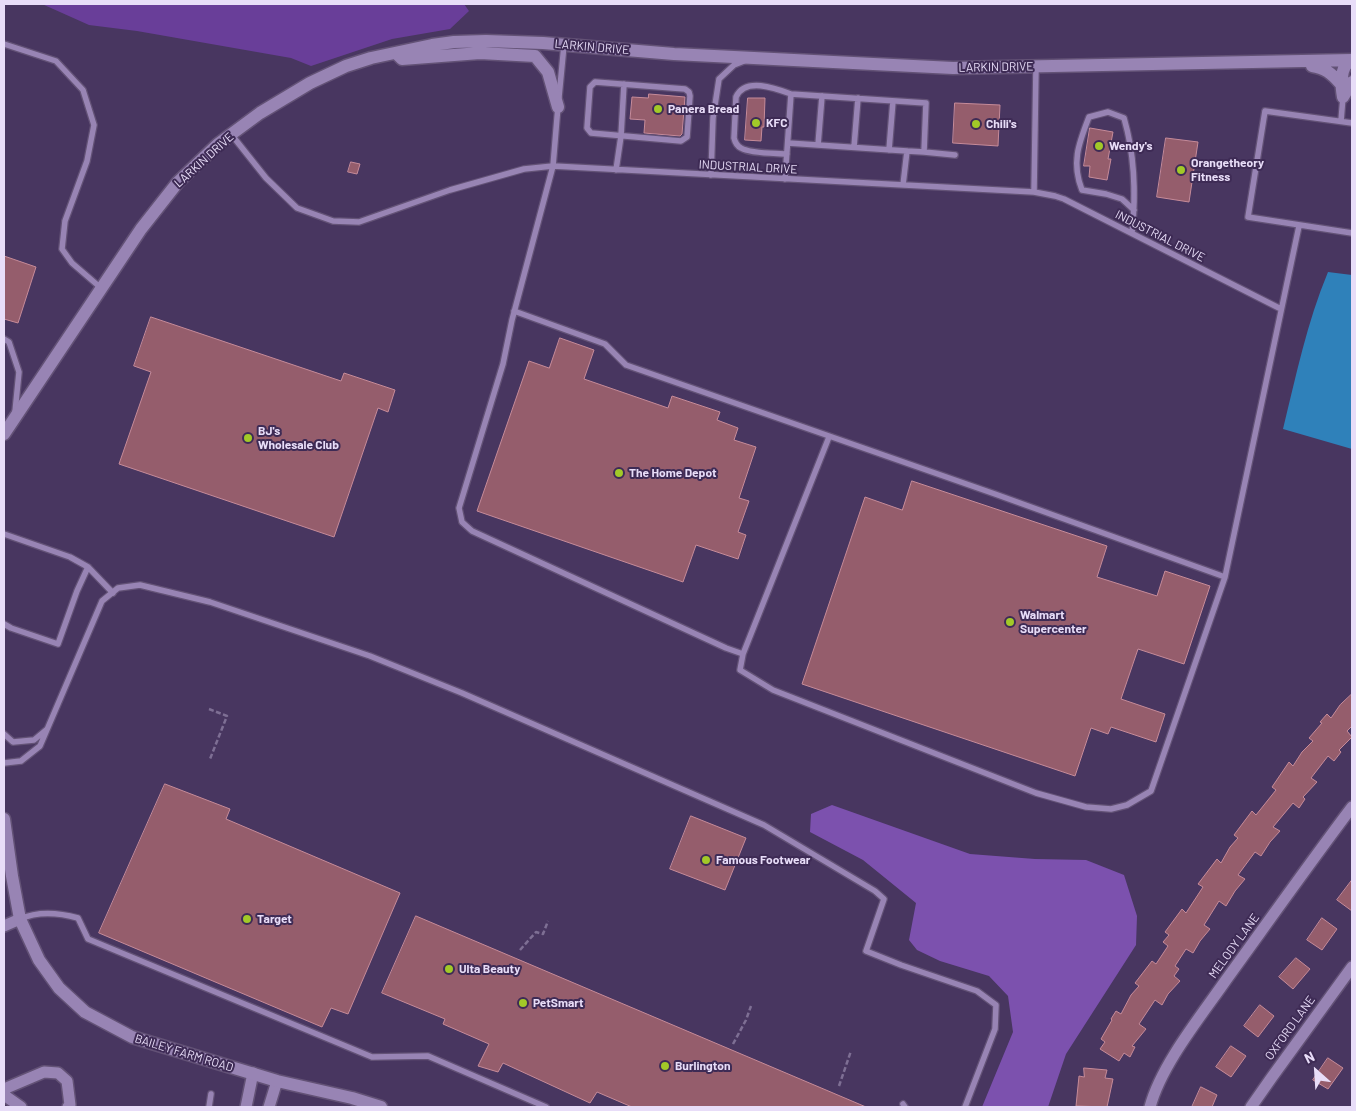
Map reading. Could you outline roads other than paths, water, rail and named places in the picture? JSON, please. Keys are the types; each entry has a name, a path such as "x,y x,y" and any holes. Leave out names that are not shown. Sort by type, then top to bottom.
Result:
{"street":[{"name":"LARKIN DRIVE","path":"4,434 140,229 178,182 218,144 260,113 310,83 346,66 432,44 486,41 564,44 674,54 953,68 1352,61"},
{"path":"396,53 402,59 480,53 535,56 548,72 558,106"},
{"path":"1343,97 1346,82 1342,71 1346,64 1352,61"},
{"path":"1292,62 1323,68 1346,82"},
{"name":"MELODY LANE","path":"1150,1107 1162,1077 1197,1021 1295,883 1352,807"},
{"name":"BAILEY FARM ROAD","path":"4,819 20,919 39,960 59,988 86,1012 132,1037 276,1081 352,1098 381,1107"},
{"path":"4,926 20,919"},
{"name":"OXFORD LANE","path":"1251,1107 1352,967"},
{"path":"4,1089 44,1072 58,1073 67,1081 70,1106 68,1107"},
{"path":"246,1107 253,1073"},
{"path":"268,1107 276,1081"},
{"path":"4,1095 20,1107"}],"lane":[{"path":"4,44 56,61 83,90 94,125 87,161 64,221 62,249 72,263 101,288"},
{"path":"564,44 553,166 514,311 503,364 459,508 462,522 472,531 726,648 743,654"},
{"path":"711,175 712,118 719,79 734,65 754,58"},
{"path":"1034,192 1036,67"},
{"path":"595,82 624,84 681,88 689,92 687,137 685,140 591,132 587,128 590,87 592,84 595,82"},
{"path":"616,170 621,136 624,84"},
{"path":"787,154 747,150 740,148 736,143 734,138 736,97 738,92 748,86 776,88 791,94 926,103 924,152"},
{"path":"785,179 791,94"},
{"path":"818,145 822,96"},
{"path":"1341,121 1343,97"},
{"path":"854,147 858,98"},
{"path":"889,150 893,101"},
{"path":"1132,234 1134,210 1131,142 1124,118 1108,112 1089,117 1078,147 1077,177 1082,190 1122,199 1134,210"},
{"path":"1352,123 1265,112 1248,217 1352,233"},
{"name":"INDUSTRIAL DRIVE","path":"231,134 266,178 297,208 333,221 359,222 450,190 524,169 553,166 1034,192 1064,199 1281,309"},
{"path":"788,144 956,155"},
{"path":"903,185 907,151"},
{"path":"829,437 743,654 740,670 773,690 1036,793 1086,807 1111,809 1127,805 1151,791 1225,577 1299,226"},
{"path":"514,311 605,344 626,365 988,491 1225,577"},
{"path":"4,339 9,342 19,372 15,418"},
{"path":"4,534 70,557 88,567 113,592"},
{"path":"4,624 58,644 77,591 88,567"},
{"path":"4,763 21,761 40,746 102,600 118,588 140,585 210,602 370,656 462,693 764,825 875,890 884,899 866,951 977,991 996,1005 995,1029 965,1107"},
{"path":"4,734 13,742 34,740 48,729"},
{"path":"20,919 30,915 63,914 78,918 88,939 372,1057 428,1056 546,1107"},
{"path":"209,1107 211,1094"}],"water":[{"path":"1328,272 1352,275 1352,449 1283,429 1308,330"}],"place":[{"name":"Panera Bread","path":"658,109"},
{"name":"KFC","path":"756,123"},
{"name":"Chili's","path":"976,124"},
{"name":"Wendy's","path":"1099,146"},
{"name":"Orangetheory Fitness","path":"1181,170"},
{"name":"BJ's Wholesale Club","path":"248,438"},
{"name":"The Home Depot","path":"619,473"},
{"name":"Walmart Supercenter","path":"1010,622"},
{"name":"Famous Footwear","path":"706,860"},
{"name":"Target","path":"247,919"},
{"name":"Ulta Beauty","path":"449,969"},
{"name":"PetSmart","path":"523,1003"},
{"name":"Burlington","path":"665,1066"}]}
